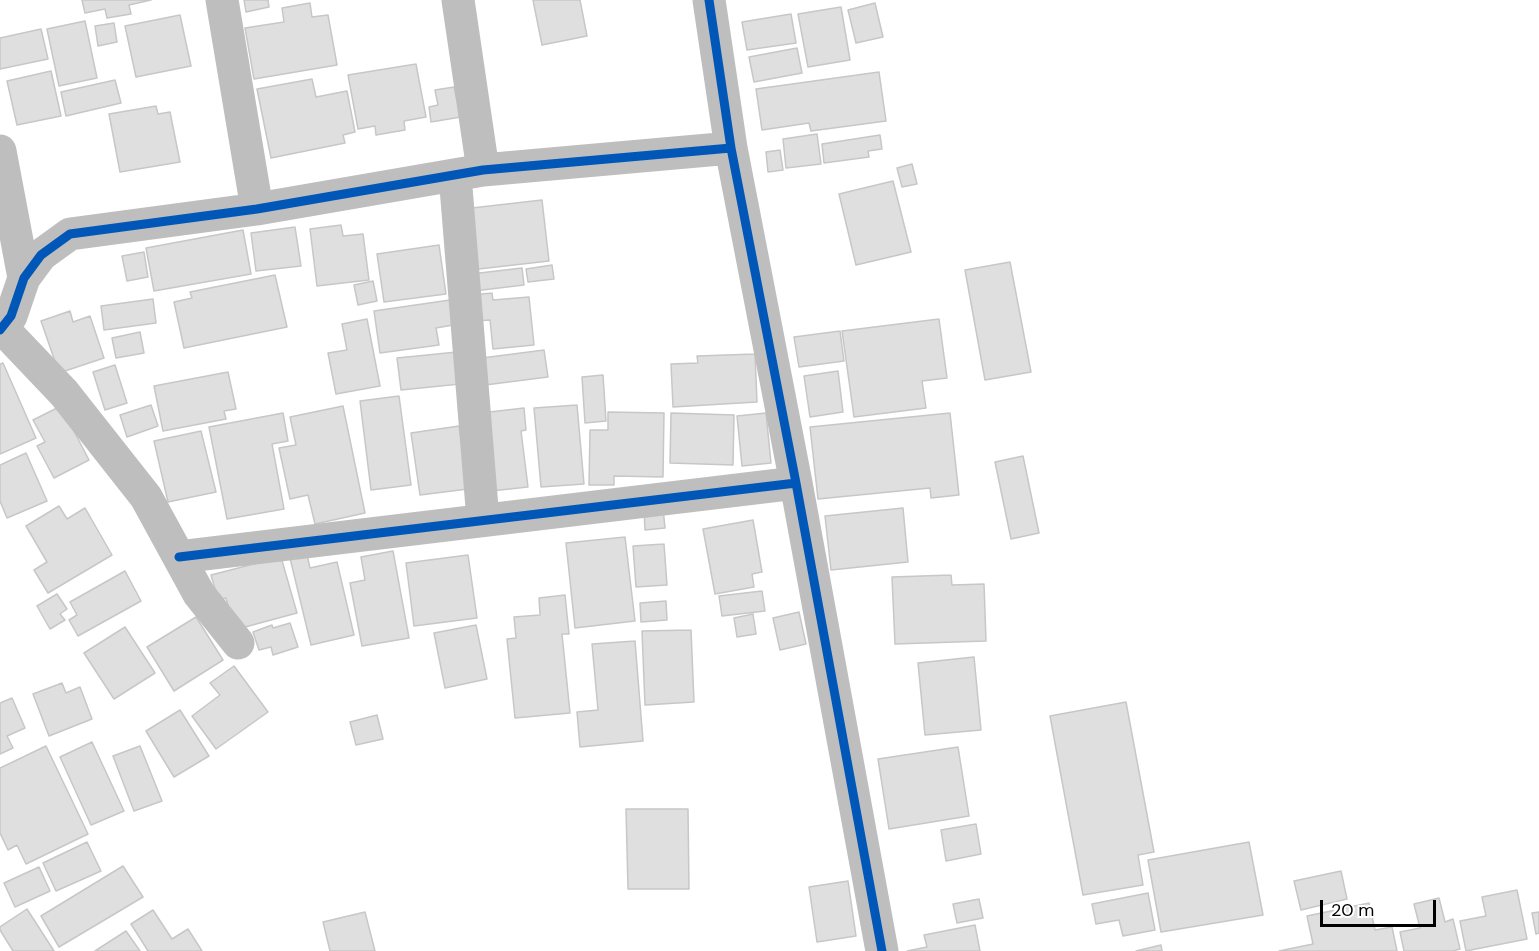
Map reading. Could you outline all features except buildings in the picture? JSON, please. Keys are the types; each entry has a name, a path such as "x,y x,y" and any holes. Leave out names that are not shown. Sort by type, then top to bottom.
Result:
{"street":[{"path":"222,0 257,209"},
{"path":"458,0 469,172 483,520"},
{"path":"709,0 731,148 796,483 882,951"},
{"path":"238,643 200,594 146,496 64,393 1,329 11,316 24,279 40,255 70,234 257,209 469,172 731,148"},
{"path":"0,152 24,279"},
{"path":"179,556 796,483"}],"cycle path":[{"path":"0,330 11,316 24,278 41,255 70,234 257,209 483,170 731,148 709,0"},
{"path":"731,148 796,483 882,951"},
{"path":"179,557 796,483"}]}
